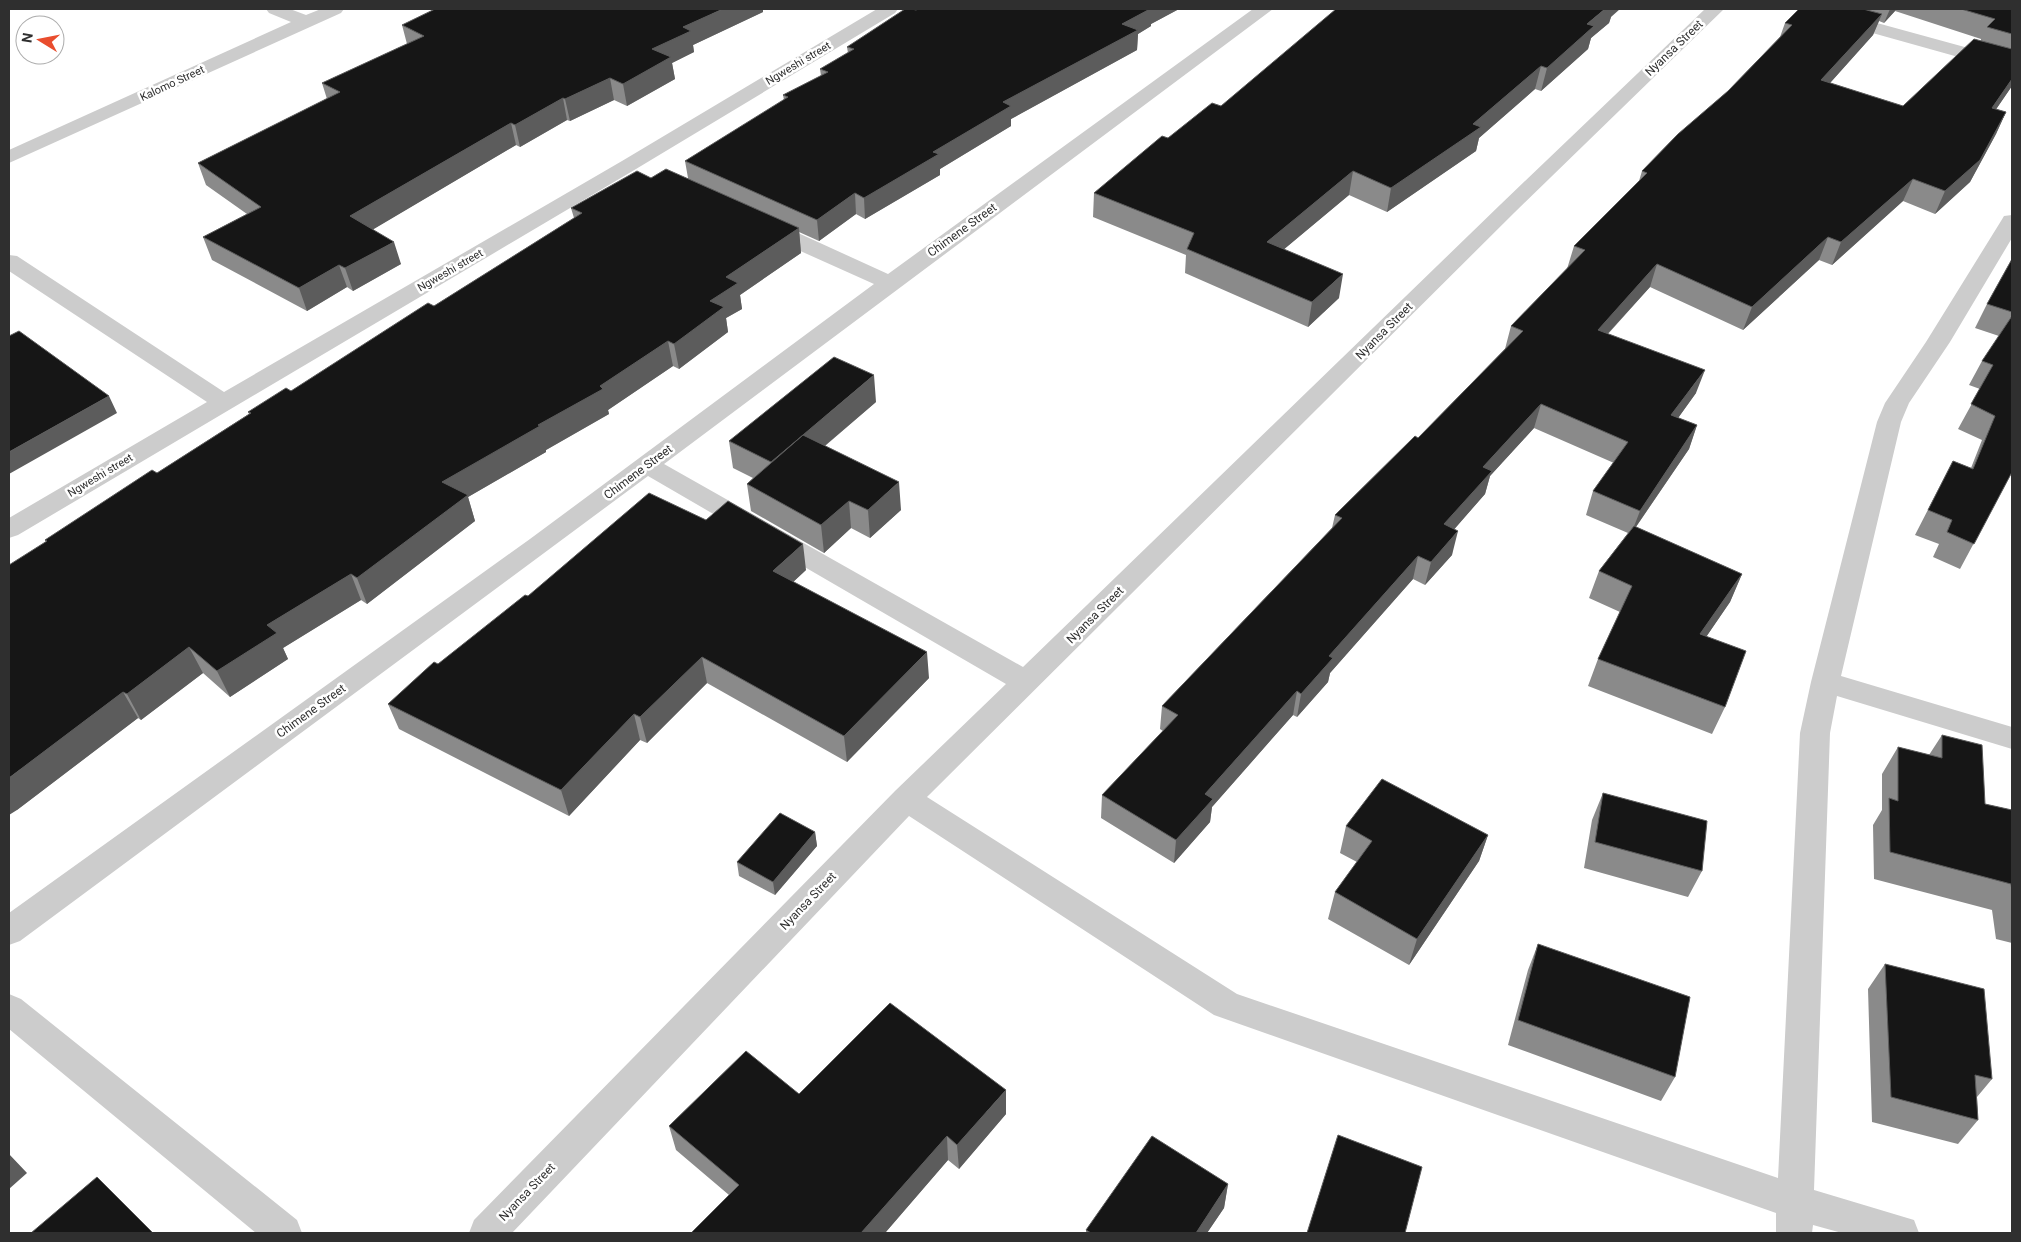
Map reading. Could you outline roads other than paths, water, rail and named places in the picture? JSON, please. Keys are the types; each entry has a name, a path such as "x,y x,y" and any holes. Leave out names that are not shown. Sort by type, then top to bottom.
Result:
{"street":[{"path":"275,9 306,22"},
{"name":"Kalomo Street","path":"9,157 335,9"},
{"name":"Ngweshi street","path":"9,529 223,402 638,169 889,9"},
{"name":"Chimene Street","path":"9,932 647,465 890,283 1264,9"},
{"name":"Nyansa Street","path":"487,1233 906,799 1508,208 1715,9"},
{"path":"1808,9 2012,66"},
{"path":"746,218 890,283"},
{"path":"1795,1217 1815,733 1825,682 1889,422 1897,403 1938,342 2012,221"},
{"path":"9,261 223,402"},
{"path":"647,465 1026,682"},
{"path":"1825,682 2012,738"},
{"path":"906,799 1226,1005 1795,1217 1901,1233"},
{"path":"9,1009 284,1233"}]}
